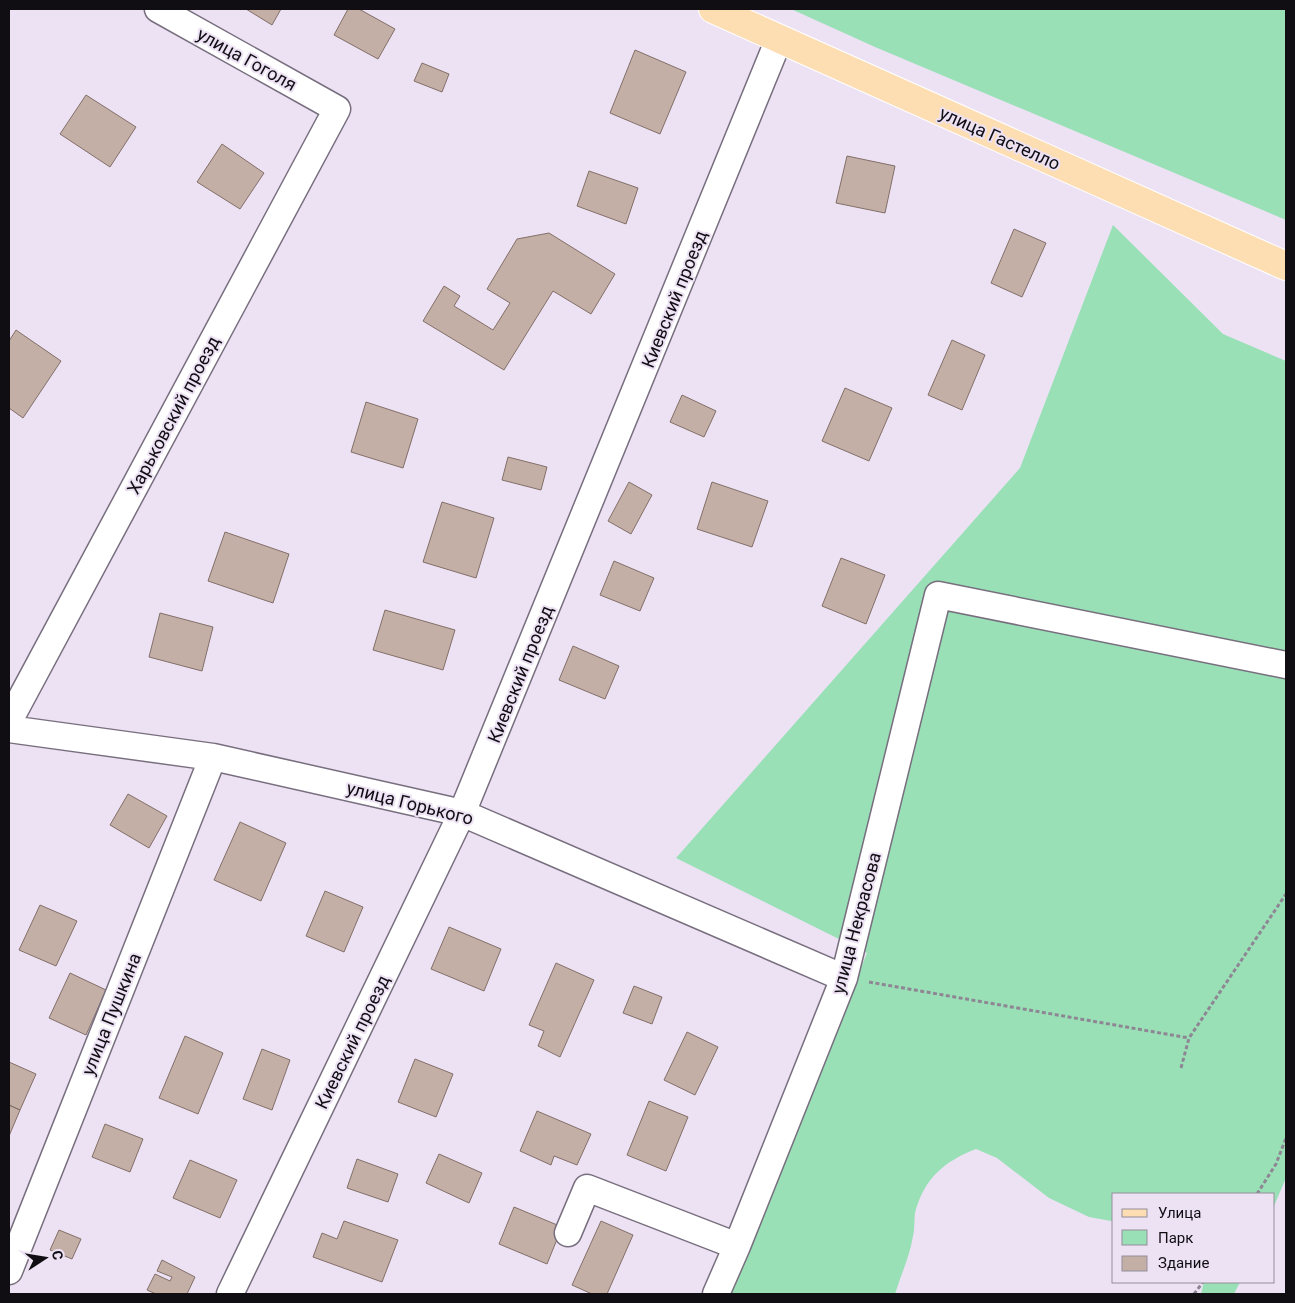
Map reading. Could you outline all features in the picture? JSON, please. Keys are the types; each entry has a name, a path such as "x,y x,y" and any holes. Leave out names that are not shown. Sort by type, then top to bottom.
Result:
{"main road":[{"name":"улица Гастелло","path":"713,9 1286,266"}],"street":[{"name":"улица Гоголя","path":"158,9 337,110"},
{"name":"Киевский проезд","path":"230,1294 462,813 779,39"},
{"name":"Харьковский проезд","path":"9,721 337,110"},
{"name":"улица Некрасова","path":"716,1294 738,1246 844,978 938,595 1286,665"},
{"name":"улица Горького","path":"9,729 213,757 462,813 844,978"},
{"name":"улица Пушкина","path":"9,1271 213,757"},
{"path":"568,1233 587,1188 738,1246"}],"path":[{"path":"1181,1068 1189,1038 1286,894"},
{"path":"844,978 1189,1038"},
{"path":"1258,1193 1276,1164 1286,1138"},
{"path":"1194,1294 1202,1283"}],"green space":[{"path":"791,9 1286,9 1286,220 875,47"},
{"path":"1113,225 1223,334 1286,361 1286,1178 1275,1204 1275,1193 1112,1193 1111,1221 1089,1217 1049,1198 997,1158 976,1149 945,1165 937,1172 924,1190 915,1213 914,1233 910,1250 895,1294 728,1294 867,953 676,858 1020,468"},
{"path":"1204,1283 1240,1283 1234,1294 1201,1294"}],"building":[{"path":"246,9 281,9 272,25"},
{"path":"348,9 359,9 395,29 378,59 334,35"},
{"path":"635,50 686,72 660,134 610,113"},
{"path":"422,63 449,74 442,92 414,81"},
{"path":"86,95 136,127 110,167 60,134"},
{"path":"222,144 264,173 240,209 197,182"},
{"path":"847,156 895,166 885,213 836,203"},
{"path":"589,171 638,188 626,224 577,206"},
{"path":"1014,229 1046,243 1022,297 991,283"},
{"path":"549,233 615,274 591,314 553,291 504,370 423,321 444,286 460,296 454,306 493,330 510,303 487,289 517,239"},
{"path":"16,330 61,361 23,418 9,408 9,341"},
{"path":"952,340 985,355 962,410 928,395"},
{"path":"845,388 892,408 869,461 822,441"},
{"path":"682,395 716,411 704,437 670,422"},
{"path":"366,402 418,419 403,468 351,452"},
{"path":"508,457 547,467 541,490 502,480"},
{"path":"629,482 652,495 631,534 608,521"},
{"path":"712,482 768,501 752,547 697,529"},
{"path":"442,502 494,518 476,578 423,562"},
{"path":"225,532 289,554 273,603 208,581"},
{"path":"841,558 885,575 866,624 822,606"},
{"path":"614,561 654,578 640,611 600,595"},
{"path":"385,610 455,630 443,670 373,650"},
{"path":"160,613 213,627 202,671 149,657"},
{"path":"573,646 619,666 605,699 559,680"},
{"path":"128,794 167,816 149,848 110,825"},
{"path":"240,822 286,843 261,901 214,880"},
{"path":"325,891 363,907 344,952 306,936"},
{"path":"40,905 77,921 56,966 19,950"},
{"path":"449,927 501,949 484,991 431,969"},
{"path":"556,963 594,980 560,1057 538,1046 544,1031 529,1025"},
{"path":"70,973 106,990 86,1035 49,1018"},
{"path":"634,986 662,997 652,1024 623,1013"},
{"path":"687,1032 718,1047 695,1095 664,1080"},
{"path":"185,1036 223,1053 198,1114 159,1098"},
{"path":"262,1049 290,1060 272,1110 243,1099"},
{"path":"415,1059 453,1074 436,1117 398,1102"},
{"path":"9,1062 36,1074 20,1110 9,1105"},
{"path":"649,1101 688,1117 666,1171 627,1155"},
{"path":"9,1105 20,1110 9,1136"},
{"path":"537,1111 591,1134 577,1165 554,1156 551,1165 520,1151"},
{"path":"105,1124 143,1139 130,1172 92,1157"},
{"path":"439,1154 482,1173 469,1203 426,1183"},
{"path":"357,1159 398,1174 388,1202 347,1188"},
{"path":"190,1160 237,1180 220,1218 173,1198"},
{"path":"514,1207 562,1227 547,1264 499,1244"},
{"path":"344,1221 398,1240 382,1282 313,1257 322,1233 337,1239"},
{"path":"601,1221 633,1235 607,1294 592,1294 572,1285"},
{"path":"59,1230 81,1239 72,1259 50,1250"},
{"path":"162,1260 195,1277 187,1294 156,1294 147,1290 155,1274 170,1281 172,1277 157,1271"}]}
